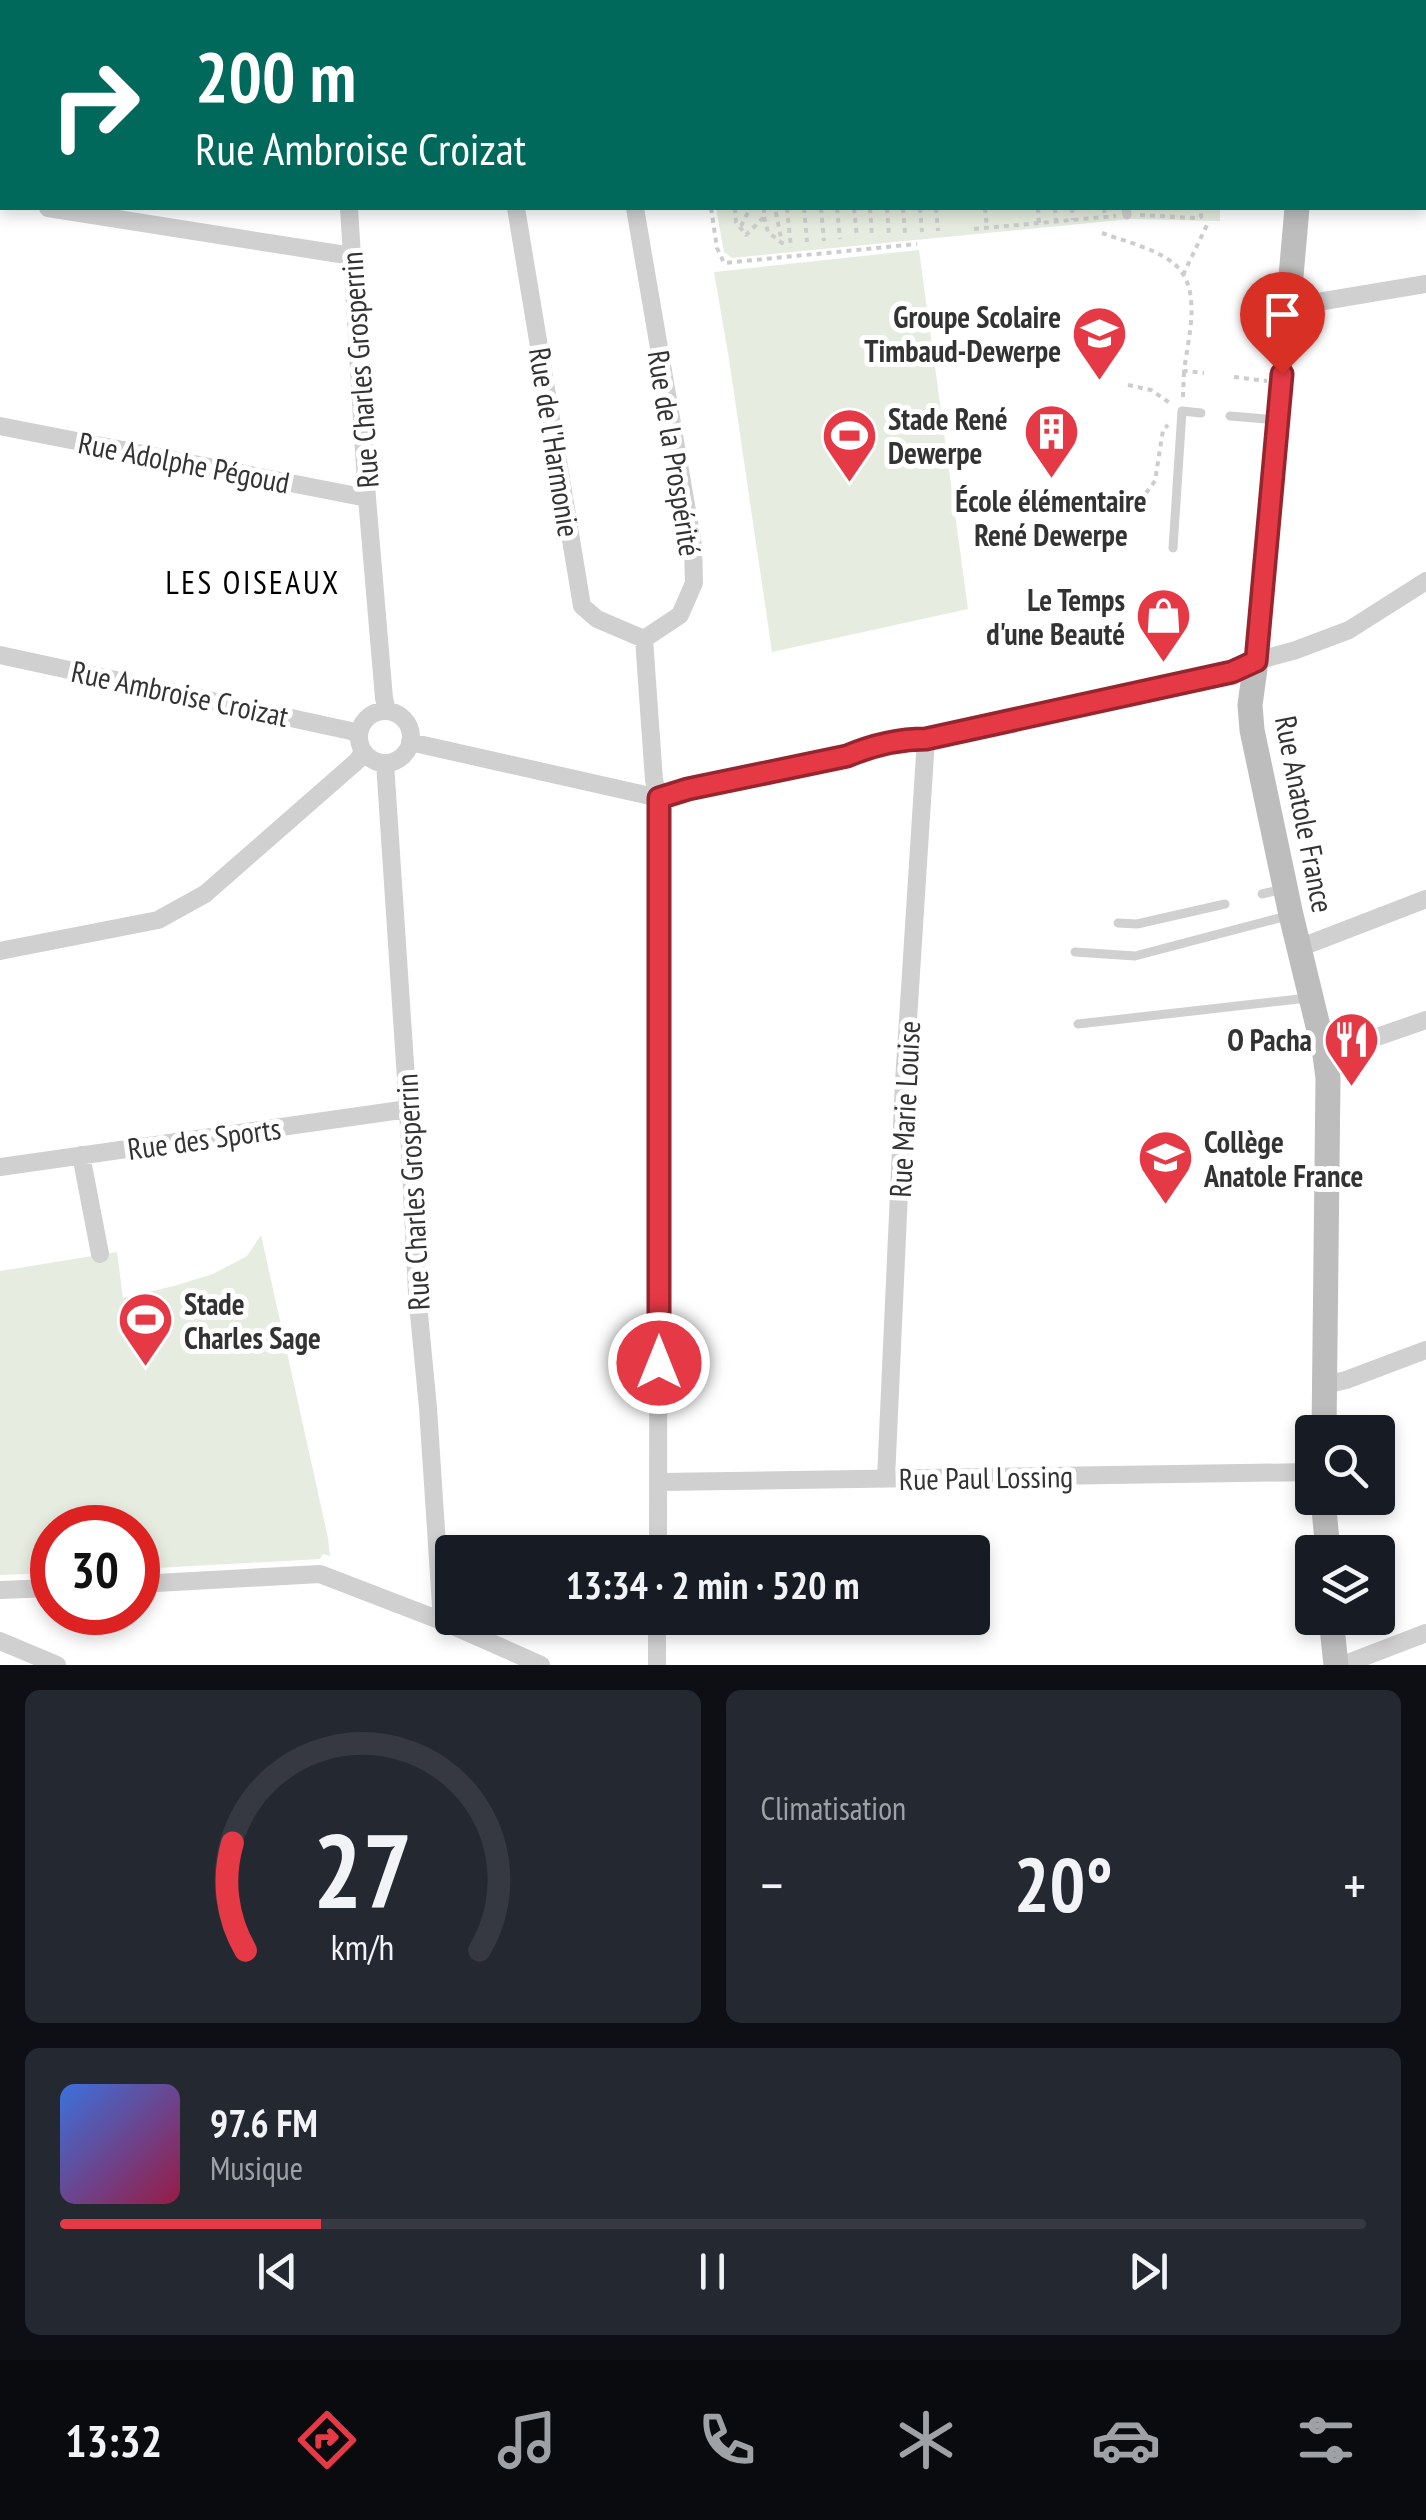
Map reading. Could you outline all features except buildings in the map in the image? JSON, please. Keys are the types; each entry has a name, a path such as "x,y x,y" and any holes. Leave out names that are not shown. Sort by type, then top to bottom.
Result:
{"main road":[{"name":"Rue Anatole France","path":"1288,303 1296,210"},
{"name":"Rue Anatole France","path":"1256,661 1250,705 1274,892 1291,916 1328,1078 1324,1415"},
{"path":"1334,1635 1339,1665"}],"street":[{"path":"61,210 352,256"},
{"name":"Rue Charles Grosperrin","path":"349,210 367,498 388,710"},
{"name":"Rue de l'Harmonie","path":"516,210 582,606 597,619 644,640"},
{"name":"Rue de la Prospérité","path":"635,210 694,546 694,583 680,615 644,640"},
{"path":"1288,303 1426,284"},
{"name":"Rue Anatole France","path":"1256,661 1288,303"},
{"name":"Rue Adolphe Pégoud","path":"0,426 367,498"},
{"path":"410,742 659,798 847,756 903,739 926,739 1232,672 1349,630 1426,580"},
{"path":"644,640 654,780 659,798 658,1535"},
{"name":"Rue Ambroise Croizat","path":"0,655 351,731 361,743"},
{"path":"0,951 158,920 204,894 357,761 365,720 371,714 388,710 401,716 409,728 408,748 398,759 385,763 372,760 361,743"},
{"name":"Rue Marie Louise","path":"886,1479 912,1094 926,739"},
{"name":"Rue Charles Grosperrin","path":"385,763 417,1294 436,1535"},
{"path":"1299,948 1426,900"},
{"path":"1325,1055 1426,1020"},
{"name":"Rue des Sports","path":"0,1167 408,1109"},
{"path":"81,1154 100,1254"},
{"path":"1325,1385 1426,1350"},
{"name":"Rue Paul Lossing","path":"659,1482 1295,1472"},
{"path":"160,1583 320,1574 435,1618"},
{"path":"0,1590 30,1589"},
{"path":"1339,1665 1426,1633"},
{"path":"474,1635 541,1665"},
{"path":"657,1665 658,1635"},
{"path":"0,1641 56,1665"}],"lane":[{"path":"1173,548 1182,411 1201,412"},
{"path":"1230,416 1278,420"},
{"path":"1118,922 1137,924 1225,904"},
{"path":"1075,952 1134,956 1291,916"},
{"path":"1078,1024 1312,998"}],"path":[{"path":"711,210 724,264 918,244"},
{"path":"735,210 736,222 746,235 764,218"},
{"path":"740,228 749,210"},
{"path":"764,210 768,232 782,243 775,210"},
{"path":"788,210 791,248"},
{"path":"804,210 808,242"},
{"path":"821,210 824,241"},
{"path":"837,210 840,240"},
{"path":"854,210 856,238"},
{"path":"870,210 872,236"},
{"path":"887,210 890,236"},
{"path":"903,210 905,234"},
{"path":"920,210 922,232"},
{"path":"936,210 938,231"},
{"path":"985,210 987,228"},
{"path":"1038,210 1040,223"},
{"path":"1055,210 1056,221"},
{"path":"1072,210 1073,220"},
{"path":"1088,210 1089,219"},
{"path":"1104,210 1105,218"},
{"path":"1146,210 1146,216"},
{"path":"1162,210 1163,216"},
{"path":"1178,210 1179,217"},
{"path":"974,229 1105,218 1127,211 1146,216 1200,217 1200,210"},
{"path":"1183,275 1207,225"},
{"path":"1102,232 1167,258 1180,268 1190,288 1192,312 1184,371 1204,374"},
{"path":"1234,377 1281,382"},
{"path":"1128,385 1151,390 1182,411"}],"shaded area":[{"path":"716,210 1220,210 1220,221 1130,219 732,258 724,252"},
{"name":"Stade René Dewerpe","path":"919,250 968,609 772,652 714,272"},
{"name":"Stade Charles Sage","path":"261,1235 330,1556 160,1568 160,1505 30,1505 30,1574 0,1575 0,1271 117,1252 123,1298 213,1274 247,1256"}],"place":[{"name":"Groupe Scolaire Timbaud-Dewerpe","path":"1100,382"},
{"name":"École élémentaire René Dewerpe","path":"1051,481"},
{"name":"Stade René Dewerpe","path":"849,484"},
{"name":"Le Temps d'une Beauté","path":"1164,665"},
{"name":"O Pacha","path":"1351,1088"},
{"name":"Collège Anatole France","path":"1165,1207"},
{"name":"Stade Charles Sage","path":"145,1369"}],"district":[{"name":"LES OISEAUX","path":"253,582"}],"route":[{"path":"659,1363 659,798 847,756 903,739 926,739 1232,672 1256,661 1282,374"}]}
